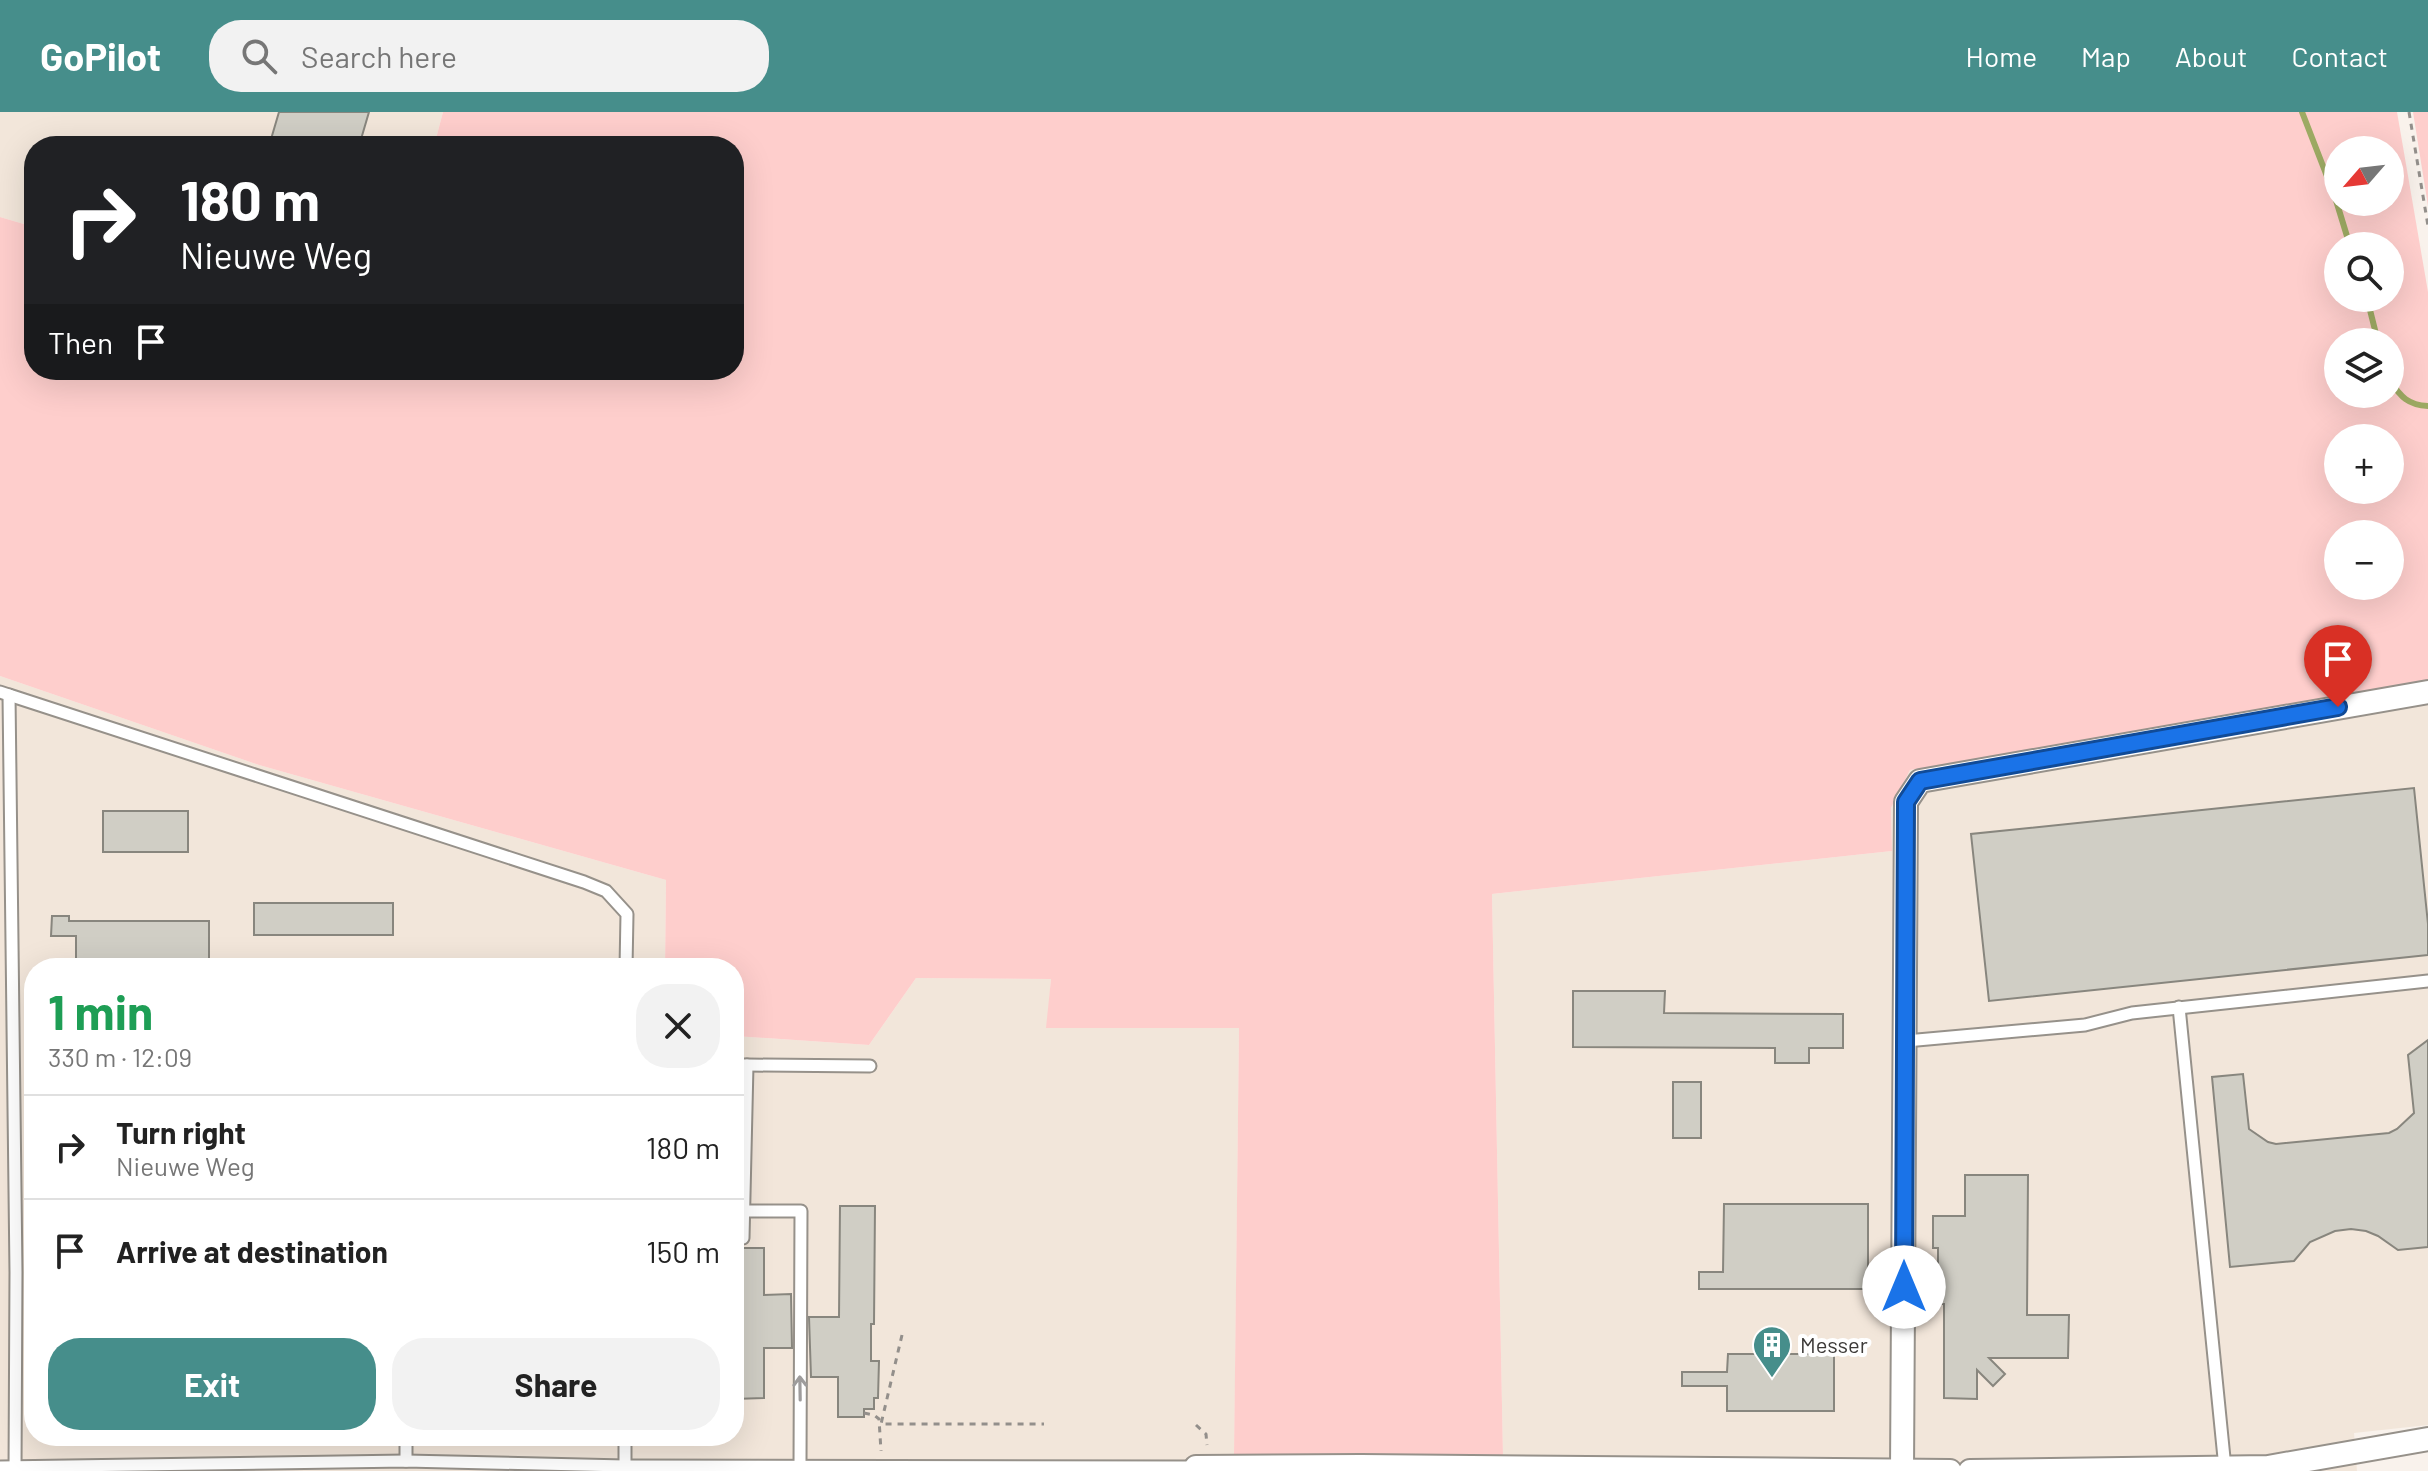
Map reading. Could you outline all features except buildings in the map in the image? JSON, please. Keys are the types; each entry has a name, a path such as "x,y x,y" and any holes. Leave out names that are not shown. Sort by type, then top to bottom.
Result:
{"street":[{"path":"1902,1471 1906,802 1920,781 2428,692"},
{"path":"1970,1471 2268,1467 2428,1439"},
{"path":"1195,1470 1377,1466 1950,1471"}],"lane":[{"path":"15,1469 16,1272 4,694 401,821 606,891 627,914 626,958"},
{"path":"1906,1041 2085,1025 2132,1013 2428,981"},
{"path":"2179,1007 2225,1468"},
{"path":"744,1174 747,1065 870,1066"},
{"path":"744,1211 801,1211 800,1466"},
{"path":"406,1446 406,1461"},
{"path":"625,1446 625,1468"},
{"path":"0,1467 406,1461 625,1468 800,1466 1195,1470"}],"path":[{"path":"2409,112 2428,226"},
{"path":"881,1467 881,1424 902,1335"},
{"path":"864,1413 874,1415 881,1424"},
{"path":"881,1424 1044,1424"}],"shaded area":[{"path":"0,112 443,112 437,136 24,136 24,224 0,217"},
{"path":"443,112 2397,112 2401,136 2324,136 2324,216 2404,216 2404,153 2428,292 2428,684 1910,770 1891,808 1892,851 1492,894 1503,1456 1234,1455 1239,1028 1046,1028 1051,979 916,978 869,1045 744,1037 744,958 665,958 666,880 259,765 0,676 0,217 24,224 24,380 744,380 744,136 437,136"},
{"path":"2413,112 2428,112 2428,206"},
{"path":"0,676 259,765 666,880 665,958 24,958 24,1446 744,1446 744,1037 869,1045 916,978 1051,979 1047,1028 1239,1028 1234,1471 0,1471"},
{"path":"2428,684 2428,1425 2354,1433 2357,1471 1489,1471 1503,1456 1492,894 1892,851 1891,808 1910,770"}],"waterway":[{"path":"2302,112 2346,232"},
{"path":"2370,312 2374,328"},
{"path":"2404,397 2415,404 2428,406"}],"place":[{"name":"Messer","path":"1772,1379"}],"route":[{"path":"1904,1287 1906,802 1920,781 2338,707"}]}
